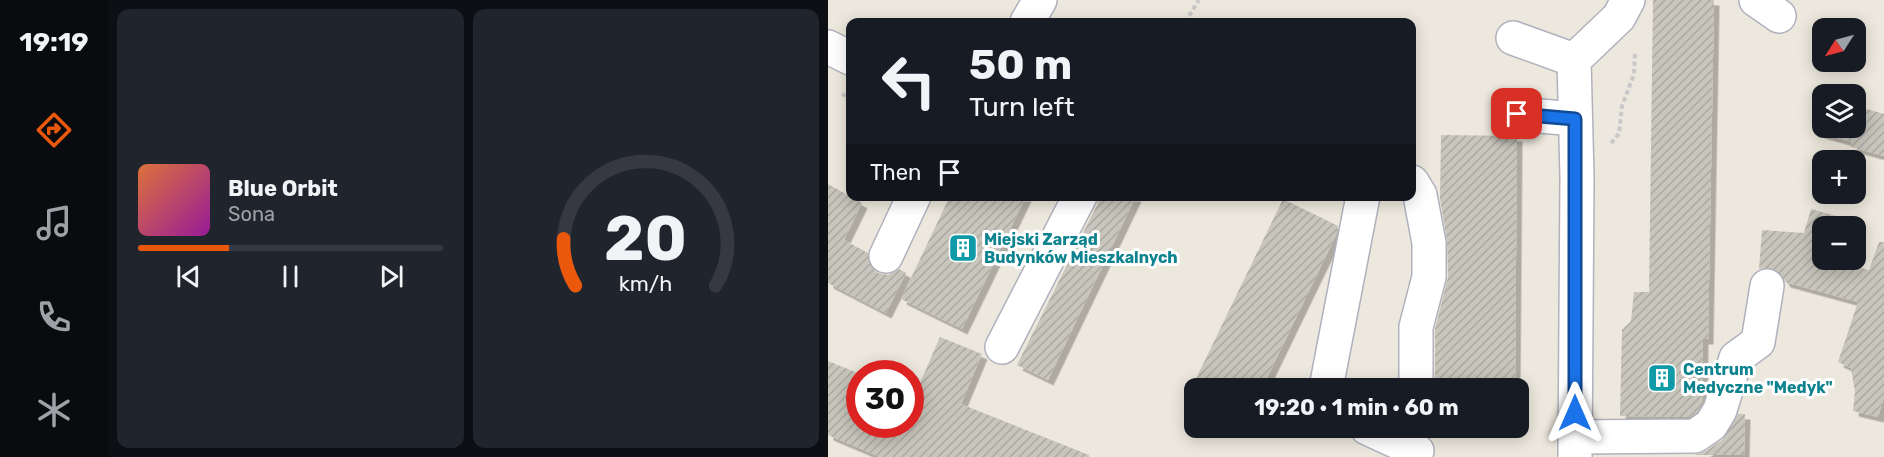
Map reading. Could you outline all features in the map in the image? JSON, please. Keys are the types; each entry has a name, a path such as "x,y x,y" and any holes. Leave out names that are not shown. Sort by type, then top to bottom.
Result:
{"street":[{"path":"1029,18 1040,0"},
{"path":"1625,6 1619,17 1574,60 1577,177 1575,447 1695,436 1711,425 1720,410 1737,358 1758,342 1767,286"},
{"path":"1513,38 1574,60"},
{"path":"828,47 846,56"},
{"path":"1517,114 1575,119"},
{"path":"1416,188 1420,195 1429,243 1429,277 1416,327 1416,378"},
{"path":"885,256 912,201"},
{"path":"1002,347 1077,201"},
{"path":"1328,378 1362,201"},
{"path":"1396,438 1417,445"}],"path":[{"path":"1187,18 1198,0"},
{"path":"1577,177 1619,134 1622,106 1634,74 1635,44"}],"building":[{"path":"1653,0 1714,0 1708,339 1703,339 1702,404 1697,412 1689,417 1620,416 1622,330 1631,321 1634,292 1649,292"},
{"path":"1866,109 1884,114 1884,156 1851,147 1852,142 1837,138 1866,138"},
{"path":"1441,135 1517,136 1515,378 1435,378 1435,329 1448,277 1447,240 1440,199"},
{"path":"828,184 846,194 846,201 862,203 844,240 868,253 870,266 878,273 888,275 899,269 906,273 886,313 828,283"},
{"name":"Miejski Zarząd Budynków Mieszkalnych","path":"948,201 1024,201 962,329 901,299"},
{"path":"1098,201 1134,201 1048,380 1017,365"},
{"path":"1282,201 1287,201 1338,226 1336,235 1267,378 1196,378"},
{"path":"1811,209 1836,216 1812,216 1812,270 1869,270 1879,242 1884,242 1884,397 1878,417 1853,411 1855,392 1851,368 1838,362 1858,302 1785,282 1779,272 1771,268 1759,269 1762,230 1804,233"},
{"path":"940,337 982,354 961,404 1089,455 1089,457 880,457 828,435 828,361 846,368 846,438 924,438 924,374"},
{"path":"1738,414 1745,414 1744,455 1695,455 1706,451 1722,440"}],"place":[{"name":"Miejski Zarząd Budynków Mieszkalnych","path":"963,248"},
{"name":"Centrum Medyczne \"Medyk\"","path":"1662,378"}],"route":[{"path":"1517,114 1575,119 1577,177 1575,413"}]}
